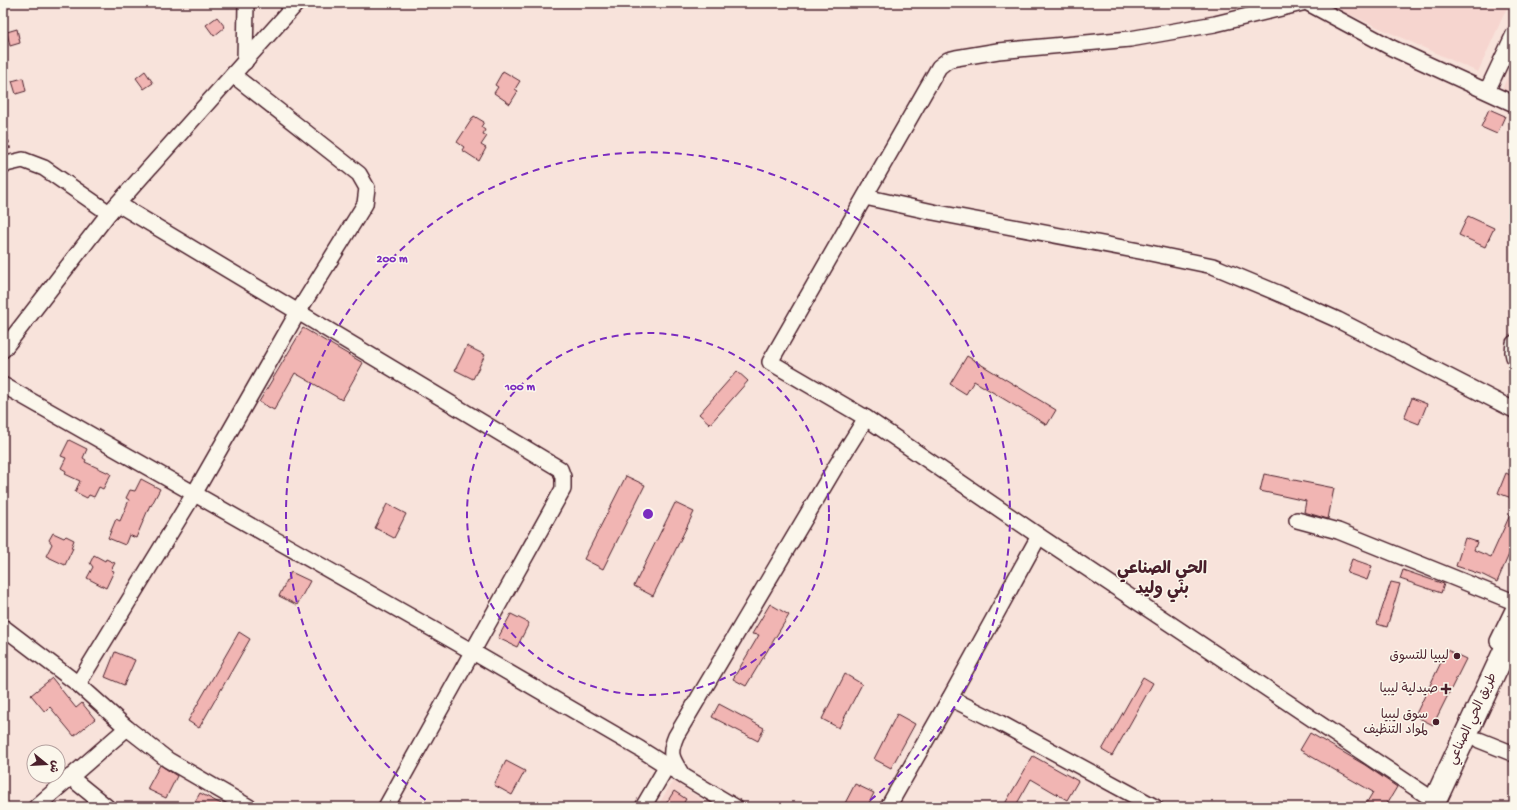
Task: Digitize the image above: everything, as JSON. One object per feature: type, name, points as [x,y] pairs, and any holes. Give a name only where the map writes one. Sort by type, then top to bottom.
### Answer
[{"type":"highway","name":"طريق الحي الصناعي","points":[[1427,803],[1514,630]]},
{"type":"highway","points":[[1448,807],[1514,666]]},
{"type":"street","points":[[245,62],[246,3]]},
{"type":"street","points":[[3,350],[114,208],[297,3]]},
{"type":"street","points":[[1302,3],[1215,24],[1145,36],[998,51],[948,60],[939,68],[770,362],[866,418],[1427,803],[1514,608]]},
{"type":"street","points":[[1308,3],[1392,48],[1514,104]]},
{"type":"street","points":[[1487,91],[1514,34]]},
{"type":"street","points":[[78,684],[194,494],[298,312],[365,204],[367,188],[359,174],[233,75]]},
{"type":"street","points":[[8,165],[23,160],[44,168],[298,312],[560,469],[563,477],[563,489],[386,807]]},
{"type":"street","points":[[865,197],[933,212],[1150,252],[1213,266],[1338,320],[1514,410]]},
{"type":"street","points":[[1514,343],[1514,357]]},
{"type":"street","points":[[3,385],[473,652],[640,749],[735,807]]},
{"type":"street","points":[[683,776],[672,759],[671,748],[676,736],[866,418]]},
{"type":"street","points":[[1297,520],[1338,531],[1514,602]]},
{"type":"street","points":[[888,807],[1039,536]]},
{"type":"street","points":[[3,627],[78,684],[127,728],[168,760],[249,807]]},
{"type":"street","points":[[950,698],[1000,723],[1155,807]]},
{"type":"street","points":[[36,807],[127,728]]},
{"type":"street","points":[[640,749],[665,745],[676,736]]},
{"type":"street","points":[[1479,740],[1514,754]]},
{"type":"street","points":[[643,807],[667,766]]},
{"type":"street","points":[[70,777],[107,807]]},
{"type":"path","points":[[3,118],[8,165]]},
{"type":"shaded area","points":[[1337,3],[1509,3],[1478,72],[1335,8]]},
{"type":"shaded area","points":[[1514,63],[1514,94],[1502,89]]},
{"type":"shaded area","points":[[673,781],[713,807],[657,807]]},
{"type":"building","points":[[217,17],[225,27],[214,36],[206,25]]},
{"type":"building","points":[[17,29],[20,43],[10,46],[7,32]]},
{"type":"building","points":[[145,71],[153,83],[144,89],[136,78]]},
{"type":"building","points":[[503,71],[520,81],[515,89],[518,91],[510,104],[494,93],[498,87],[495,85]]},
{"type":"building","points":[[23,78],[26,91],[16,94],[12,81]]},
{"type":"building","points":[[1489,109],[1505,116],[1497,134],[1481,127]]},
{"type":"building","points":[[474,116],[484,122],[481,127],[485,130],[483,134],[487,136],[481,145],[486,148],[479,161],[462,150],[464,147],[457,142]]},
{"type":"building","points":[[1468,216],[1494,228],[1485,247],[1459,235]]},
{"type":"building","points":[[303,328],[363,363],[342,400],[295,373],[274,410],[259,402]]},
{"type":"building","points":[[467,346],[485,355],[473,379],[455,370]]},
{"type":"building","points":[[967,356],[1056,410],[1047,425],[974,381],[966,394],[950,384]]},
{"type":"building","points":[[737,371],[748,381],[710,424],[699,414]]},
{"type":"building","points":[[1412,398],[1427,404],[1419,424],[1404,418]]},
{"type":"building","points":[[69,440],[87,449],[83,458],[86,460],[85,462],[111,474],[103,489],[99,487],[94,497],[89,495],[87,498],[75,492],[80,481],[65,474],[66,471],[61,468],[66,458],[61,456]]},
{"type":"building","points":[[1506,473],[1514,477],[1514,499],[1498,493]]},
{"type":"building","points":[[1264,474],[1334,488],[1328,519],[1304,512],[1306,501],[1260,491]]},
{"type":"building","points":[[626,476],[645,485],[603,569],[584,559]]},
{"type":"building","points":[[141,479],[160,489],[151,506],[150,505],[136,538],[129,535],[125,545],[108,538],[116,519],[120,521],[129,500],[126,498],[130,490],[135,491]]},
{"type":"building","points":[[675,503],[694,512],[653,596],[634,586]]},
{"type":"building","points":[[387,504],[406,514],[394,538],[375,528]]},
{"type":"building","points":[[1514,506],[1514,553],[1510,552],[1497,582],[1483,575],[1456,566],[1465,538],[1477,542],[1474,550],[1491,557]]},
{"type":"building","points":[[53,533],[64,538],[66,536],[74,540],[71,548],[73,548],[65,565],[46,556],[52,544],[49,540]]},
{"type":"building","points":[[94,555],[105,561],[106,559],[115,563],[111,570],[114,571],[106,588],[87,578],[93,567],[90,563]]},
{"type":"building","points":[[1352,559],[1372,566],[1367,580],[1347,573]]},
{"type":"building","points":[[1403,570],[1444,584],[1441,593],[1400,579]]},
{"type":"building","points":[[291,572],[310,581],[297,605],[279,596]]},
{"type":"building","points":[[1391,582],[1400,584],[1387,627],[1377,624]]},
{"type":"building","points":[[770,604],[789,615],[746,686],[733,679],[759,635],[752,634]]},
{"type":"building","points":[[511,614],[529,623],[517,647],[498,638]]},
{"type":"building","points":[[239,632],[250,639],[199,728],[188,721]]},
{"type":"building","points":[[1447,650],[1466,659],[1433,725],[1415,716]]},
{"type":"building","points":[[115,652],[135,660],[124,685],[105,677]]},
{"type":"building","points":[[845,674],[862,684],[839,728],[822,719]]},
{"type":"building","points":[[1143,677],[1153,683],[1112,756],[1102,750]]},
{"type":"building","points":[[52,678],[76,708],[82,703],[95,719],[74,736],[50,707],[45,712],[31,695]]},
{"type":"building","points":[[719,704],[764,728],[758,741],[712,717]]},
{"type":"building","points":[[897,714],[915,724],[891,768],[874,759]]},
{"type":"building","points":[[1310,733],[1365,765],[1397,787],[1385,807],[1364,807],[1373,792],[1300,750]]},
{"type":"building","points":[[1033,756],[1078,781],[1067,800],[1031,779],[1015,807],[1003,807]]},
{"type":"building","points":[[506,761],[525,771],[512,795],[494,785]]},
{"type":"building","points":[[160,765],[177,776],[166,798],[147,789]]},
{"type":"building","points":[[855,784],[874,793],[867,807],[843,807]]},
{"type":"building","points":[[674,791],[686,799],[681,807],[664,807]]},
{"type":"building","points":[[200,793],[227,807],[192,807]]},
{"type":"place","name":"ليبيا للتسوق","points":[[1457,656]]},
{"type":"place","name":"صيدلية ليبيا","points":[[1446,689]]},
{"type":"place","name":"سوق ليبيا لمواد التنظيف","points":[[1436,722]]},
{"type":"district","name":"الحي الصناعي بني وليد","points":[[1162,580]]}]
